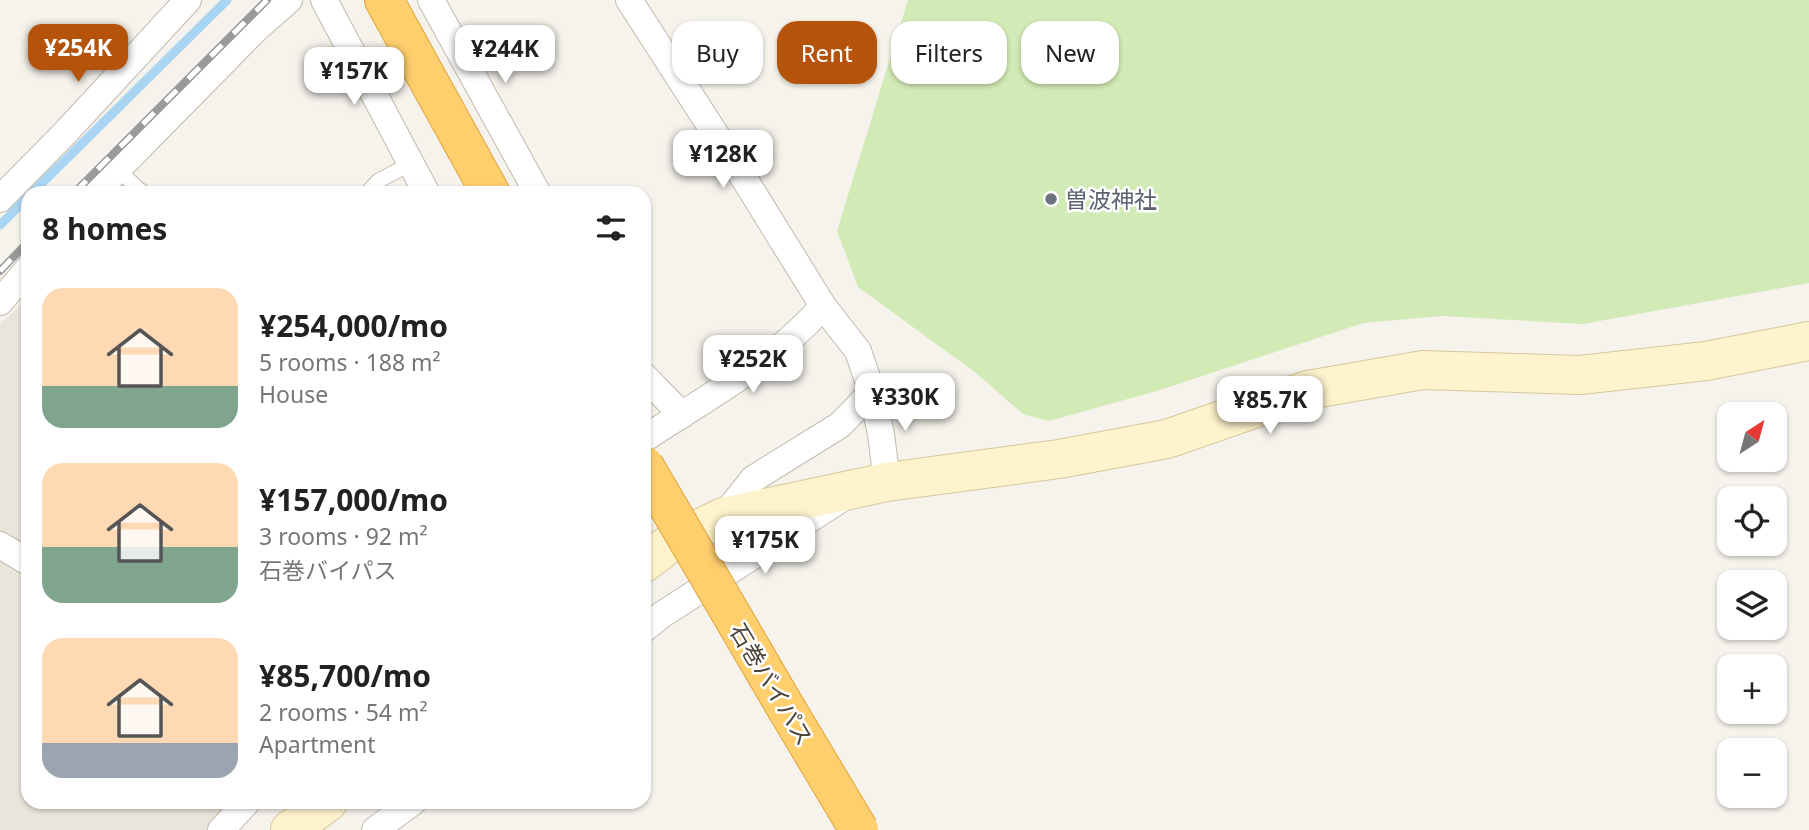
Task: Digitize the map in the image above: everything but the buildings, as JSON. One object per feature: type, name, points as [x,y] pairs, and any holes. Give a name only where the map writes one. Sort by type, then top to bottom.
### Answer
[{"type":"highway","points":[[384,0],[487,186]]},
{"type":"highway","name":"石巻バイパス","points":[[651,477],[859,830]]},
{"type":"street","points":[[0,199],[188,0]]},
{"type":"street","points":[[102,186],[289,0]]},
{"type":"street","points":[[324,0],[423,186]]},
{"type":"street","points":[[431,0],[534,186]]},
{"type":"street","points":[[629,0],[823,306],[858,351],[872,392],[881,434],[874,485]]},
{"type":"street","points":[[0,302],[21,277]]},
{"type":"street","points":[[651,435],[761,362],[806,326],[823,306]]},
{"type":"street","points":[[651,558],[671,542],[723,517],[874,485],[1059,459],[1167,439],[1308,390],[1423,370],[1580,375],[1706,361],[1809,341]]},
{"type":"street","points":[[651,383],[682,415]]},
{"type":"street","points":[[723,517],[753,479],[840,425],[872,392]]},
{"type":"street","points":[[651,623],[874,485]]},
{"type":"street","points":[[0,545],[21,558]]},
{"type":"street","points":[[221,830],[240,809]]},
{"type":"street","points":[[290,830],[318,809]]},
{"type":"street","points":[[375,830],[404,809]]},
{"type":"lane","points":[[374,186],[411,164]]},
{"type":"lane","points":[[118,169],[134,186]]},
{"type":"shaded area","points":[[21,304],[21,809],[252,809],[223,830],[0,830],[0,324]]},
{"type":"green space","points":[[908,0],[1809,0],[1809,283],[1583,324],[1442,316],[1363,323],[1160,390],[1049,421],[1023,414],[976,373],[858,287],[837,231],[891,55],[891,84],[1007,84],[1007,21],[902,21]]},
{"type":"waterway","points":[[39,186],[227,0]]},
{"type":"waterway","points":[[0,225],[21,204]]},
{"type":"railway","points":[[81,186],[267,0]]},
{"type":"railway","points":[[0,271],[21,249]]},
{"type":"place","name":"曽波神社","points":[[1051,199]]}]
